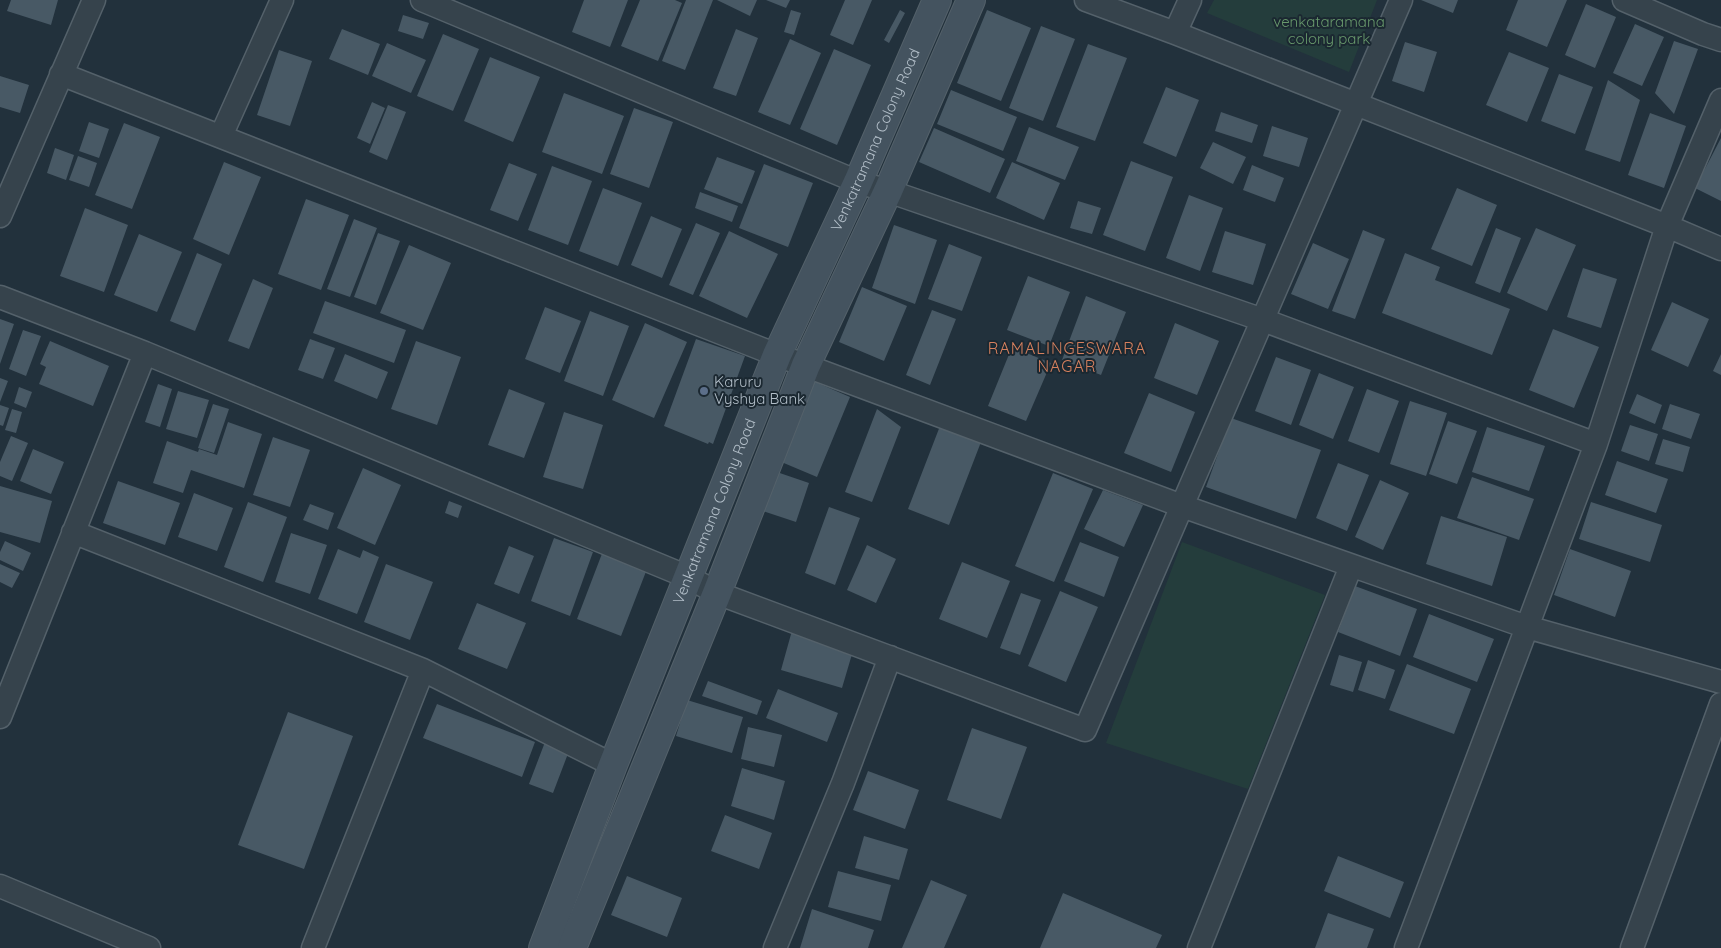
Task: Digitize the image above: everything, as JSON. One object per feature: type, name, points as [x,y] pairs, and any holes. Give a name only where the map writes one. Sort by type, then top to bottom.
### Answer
[{"type":"main road","name":"Venkatramana Colony Road","points":[[544,948],[613,765],[777,355],[858,182],[938,0]]},
{"type":"main road","points":[[572,948],[717,593],[806,365],[888,191],[971,0]]},
{"type":"street","points":[[0,216],[94,0]]},
{"type":"street","points":[[221,136],[282,0]]},
{"type":"street","points":[[422,0],[858,182],[1263,320],[1596,444]]},
{"type":"street","points":[[1086,0],[1175,33],[1721,248]]},
{"type":"street","points":[[1175,33],[1190,0]]},
{"type":"street","points":[[0,296],[145,353],[688,577],[717,593],[1084,730],[1402,0]]},
{"type":"street","points":[[1624,0],[1721,40]]},
{"type":"street","points":[[61,74],[777,355],[1182,506],[1526,626],[1721,682]]},
{"type":"street","points":[[1406,948],[1596,444],[1667,226],[1721,100]]},
{"type":"street","points":[[0,717],[145,353]]},
{"type":"street","points":[[73,532],[423,670],[613,765]]},
{"type":"street","points":[[1199,948],[1351,566]]},
{"type":"street","points":[[775,948],[843,783],[890,657]]},
{"type":"street","points":[[312,948],[423,670]]},
{"type":"street","points":[[1632,948],[1721,704]]},
{"type":"street","points":[[0,886],[111,941],[149,948]]},
{"type":"green space","name":"venkataramana colony park","points":[[1214,0],[1377,0],[1349,72],[1207,13]]},
{"type":"green space","points":[[1182,542],[1325,595],[1248,789],[1106,743]]},
{"type":"building","points":[[11,0],[58,0],[51,25],[7,11]]},
{"type":"building","points":[[584,0],[628,0],[610,47],[572,32]]},
{"type":"building","points":[[640,0],[675,0],[682,3],[658,61],[621,46]]},
{"type":"building","points":[[686,0],[713,0],[685,70],[662,61]]},
{"type":"building","points":[[717,0],[757,0],[750,16]]},
{"type":"building","points":[[766,0],[790,0],[786,8]]},
{"type":"building","points":[[845,0],[872,0],[853,45],[830,35]]},
{"type":"building","points":[[1421,0],[1458,0],[1453,13]]},
{"type":"building","points":[[1518,0],[1567,0],[1547,47],[1506,30]]},
{"type":"building","points":[[1586,4],[1616,17],[1595,68],[1565,55]]},
{"type":"building","points":[[791,10],[801,13],[794,35],[784,32]]},
{"type":"building","points":[[900,10],[905,13],[889,43],[884,40]]},
{"type":"building","points":[[987,10],[1031,28],[1001,101],[957,83]]},
{"type":"building","points":[[403,15],[429,23],[423,39],[398,31]]},
{"type":"building","points":[[1635,24],[1664,37],[1642,86],[1613,73]]},
{"type":"building","points":[[1041,26],[1075,39],[1043,121],[1009,108]]},
{"type":"building","points":[[342,29],[380,44],[368,75],[329,59]]},
{"type":"building","points":[[736,29],[758,38],[736,96],[713,88]]},
{"type":"building","points":[[443,34],[479,49],[453,111],[417,96]]},
{"type":"building","points":[[790,39],[821,53],[790,125],[758,112]]},
{"type":"building","points":[[1674,41],[1698,49],[1674,114],[1655,93]]},
{"type":"building","points":[[1405,42],[1437,52],[1424,92],[1392,81]]},
{"type":"building","points":[[387,43],[426,60],[411,93],[372,76]]},
{"type":"building","points":[[1088,44],[1127,58],[1095,141],[1056,127]]},
{"type":"building","points":[[834,49],[871,65],[837,145],[800,129]]},
{"type":"building","points":[[279,50],[312,61],[290,126],[257,115]]},
{"type":"building","points":[[1509,52],[1549,68],[1527,122],[1486,105]]},
{"type":"building","points":[[490,57],[540,77],[513,142],[464,121]]},
{"type":"building","points":[[1559,74],[1593,87],[1575,134],[1541,121]]},
{"type":"building","points":[[0,76],[29,85],[20,113],[0,107]]},
{"type":"building","points":[[1608,80],[1640,100],[1620,162],[1585,150]]},
{"type":"building","points":[[1166,87],[1199,100],[1176,157],[1143,143]]},
{"type":"building","points":[[951,90],[1017,117],[1003,151],[937,124]]},
{"type":"building","points":[[564,93],[624,116],[602,174],[542,152]]},
{"type":"building","points":[[372,102],[385,108],[370,144],[357,138]]},
{"type":"building","points":[[388,105],[406,112],[387,160],[369,152]]},
{"type":"building","points":[[634,108],[673,122],[649,188],[610,174]]},
{"type":"building","points":[[1221,112],[1258,125],[1252,143],[1215,131]]},
{"type":"building","points":[[1650,113],[1686,126],[1664,188],[1628,175]]},
{"type":"building","points":[[89,122],[109,129],[99,158],[79,151]]},
{"type":"building","points":[[124,123],[160,137],[132,209],[95,195]]},
{"type":"building","points":[[1272,126],[1308,138],[1299,167],[1263,156]]},
{"type":"building","points":[[1029,127],[1079,147],[1065,180],[1016,161]]},
{"type":"building","points":[[934,128],[1005,159],[990,193],[919,162]]},
{"type":"building","points":[[1721,138],[1721,201],[1695,188]]},
{"type":"building","points":[[1213,142],[1246,157],[1233,184],[1200,168]]},
{"type":"building","points":[[55,148],[74,155],[66,180],[47,173]]},
{"type":"building","points":[[78,156],[97,163],[89,187],[69,180]]},
{"type":"building","points":[[717,157],[755,171],[742,204],[704,189]]},
{"type":"building","points":[[1131,161],[1173,177],[1145,251],[1103,235]]},
{"type":"building","points":[[224,162],[261,177],[229,255],[193,239]]},
{"type":"building","points":[[1012,162],[1060,183],[1044,220],[996,198]]},
{"type":"building","points":[[509,163],[537,174],[518,221],[490,210]]},
{"type":"building","points":[[764,164],[813,183],[788,247],[739,228]]},
{"type":"building","points":[[1252,165],[1284,178],[1275,202],[1243,190]]},
{"type":"building","points":[[552,166],[592,181],[568,245],[528,230]]},
{"type":"building","points":[[603,188],[642,203],[618,266],[579,251]]},
{"type":"building","points":[[1457,188],[1497,205],[1472,266],[1431,249]]},
{"type":"building","points":[[700,192],[738,206],[732,222],[695,208]]},
{"type":"building","points":[[1189,195],[1223,208],[1200,271],[1166,258]]},
{"type":"building","points":[[306,199],[349,215],[321,290],[278,274]]},
{"type":"building","points":[[1078,201],[1101,208],[1092,234],[1070,228]]},
{"type":"building","points":[[85,208],[128,225],[104,292],[60,276]]},
{"type":"building","points":[[651,216],[682,229],[662,278],[631,265]]},
{"type":"building","points":[[354,219],[377,228],[350,297],[327,289]]},
{"type":"building","points":[[696,223],[720,233],[693,295],[669,285]]},
{"type":"building","points":[[894,225],[937,240],[915,304],[872,288]]},
{"type":"building","points":[[1496,228],[1521,238],[1500,293],[1475,283]]},
{"type":"building","points":[[1536,228],[1576,245],[1547,311],[1507,293]]},
{"type":"building","points":[[1363,230],[1385,239],[1355,319],[1332,311]]},
{"type":"building","points":[[729,231],[778,254],[747,318],[699,296]]},
{"type":"building","points":[[1225,231],[1266,244],[1253,285],[1212,272]]},
{"type":"building","points":[[378,233],[400,241],[376,305],[354,297]]},
{"type":"building","points":[[139,234],[182,252],[157,312],[114,295]]},
{"type":"building","points":[[1313,243],[1349,259],[1328,309],[1291,294]]},
{"type":"building","points":[[949,244],[982,257],[962,311],[928,299]]},
{"type":"building","points":[[409,245],[451,263],[423,330],[380,313]]},
{"type":"building","points":[[197,253],[222,264],[195,331],[170,321]]},
{"type":"building","points":[[1405,253],[1440,267],[1435,280],[1510,309],[1492,355],[1382,313]]},
{"type":"building","points":[[1583,268],[1617,279],[1601,328],[1567,317]]},
{"type":"building","points":[[1028,276],[1070,292],[1049,346],[1007,330]]},
{"type":"building","points":[[253,279],[273,288],[249,349],[228,341]]},
{"type":"building","points":[[862,287],[907,306],[884,361],[839,342]]},
{"type":"building","points":[[1086,296],[1126,312],[1101,375],[1062,360]]},
{"type":"building","points":[[325,301],[406,330],[394,363],[313,333]]},
{"type":"building","points":[[1672,302],[1709,319],[1688,367],[1651,350]]},
{"type":"building","points":[[545,307],[581,321],[560,373],[525,359]]},
{"type":"building","points":[[932,310],[956,319],[930,385],[906,375]]},
{"type":"building","points":[[590,311],[629,326],[603,396],[564,381]]},
{"type":"building","points":[[0,319],[14,324],[0,364]]},
{"type":"building","points":[[645,323],[687,342],[654,418],[612,400]]},
{"type":"building","points":[[1175,323],[1219,341],[1197,395],[1154,378]]},
{"type":"building","points":[[1553,329],[1599,347],[1574,408],[1529,390]]},
{"type":"building","points":[[23,330],[41,336],[26,376],[9,369]]},
{"type":"building","points":[[310,339],[335,348],[323,379],[298,370]]},
{"type":"building","name":"Karuru Vyshya Bank","points":[[696,339],[745,356],[713,444],[709,442],[708,444],[664,426]]},
{"type":"building","points":[[50,341],[109,366],[93,406],[39,384],[46,367],[40,364]]},
{"type":"building","points":[[416,341],[461,357],[437,425],[391,409]]},
{"type":"building","points":[[1012,347],[1051,363],[1026,421],[988,406]]},
{"type":"building","points":[[345,354],[388,372],[377,399],[334,381]]},
{"type":"building","points":[[1721,354],[1721,375],[1713,371]]},
{"type":"building","points":[[1276,357],[1311,370],[1291,425],[1255,411]]},
{"type":"building","points":[[1319,373],[1354,387],[1333,439],[1299,425]]},
{"type":"building","points":[[0,378],[8,381],[0,402]]},
{"type":"building","points":[[813,381],[850,397],[817,477],[779,461]]},
{"type":"building","points":[[158,384],[172,389],[160,427],[145,422]]},
{"type":"building","points":[[19,387],[32,392],[26,408],[14,403]]},
{"type":"building","points":[[509,389],[545,403],[524,458],[488,445]]},
{"type":"building","points":[[1367,389],[1399,401],[1379,453],[1348,441]]},
{"type":"building","points":[[178,391],[209,400],[197,438],[166,429]]},
{"type":"building","points":[[1149,393],[1195,412],[1171,472],[1124,453]]},
{"type":"building","points":[[1637,394],[1662,405],[1655,424],[1629,413]]},
{"type":"building","points":[[1410,401],[1447,413],[1426,476],[1390,464]]},
{"type":"building","points":[[213,404],[229,409],[214,453],[198,448]]},
{"type":"building","points":[[1670,404],[1700,414],[1691,439],[1662,429]]},
{"type":"building","points":[[0,405],[9,408],[3,426],[0,425]]},
{"type":"building","points":[[12,409],[22,412],[16,433],[5,430]]},
{"type":"building","points":[[877,409],[901,427],[872,502],[845,492]]},
{"type":"building","points":[[564,412],[603,425],[583,489],[543,477]]},
{"type":"building","points":[[1231,418],[1321,450],[1296,519],[1206,487]]},
{"type":"building","points":[[1448,421],[1477,431],[1457,484],[1429,474]]},
{"type":"building","points":[[228,422],[262,434],[244,488],[191,470],[183,493],[153,483],[167,441],[198,452],[199,449],[217,455]]},
{"type":"building","points":[[1630,425],[1658,434],[1649,461],[1621,451]]},
{"type":"building","points":[[940,426],[981,442],[949,525],[908,509]]},
{"type":"building","points":[[1487,427],[1545,446],[1529,491],[1472,472]]},
{"type":"building","points":[[11,436],[28,443],[12,481],[0,476],[0,462]]},
{"type":"building","points":[[273,437],[310,450],[290,507],[253,495]]},
{"type":"building","points":[[1663,439],[1690,447],[1683,472],[1655,464]]},
{"type":"building","points":[[33,449],[64,462],[51,494],[20,481]]},
{"type":"building","points":[[1617,461],[1668,479],[1656,513],[1605,495]]},
{"type":"building","points":[[1338,463],[1369,475],[1347,531],[1316,518]]},
{"type":"building","points":[[363,468],[401,485],[375,545],[337,528]]},
{"type":"building","points":[[768,469],[809,483],[796,522],[754,508]]},
{"type":"building","points":[[1053,473],[1093,489],[1054,582],[1015,566]]},
{"type":"building","points":[[1472,477],[1534,499],[1519,540],[1457,518]]},
{"type":"building","points":[[1380,480],[1409,493],[1383,550],[1355,537]]},
{"type":"building","points":[[118,481],[180,503],[165,545],[103,523]]},
{"type":"building","points":[[0,486],[52,501],[40,543],[0,532]]},
{"type":"building","points":[[1103,490],[1143,505],[1124,547],[1084,529]]},
{"type":"building","points":[[194,493],[233,508],[217,551],[178,537]]},
{"type":"building","points":[[449,501],[462,506],[458,518],[445,513]]},
{"type":"building","points":[[248,502],[287,517],[263,582],[224,567]]},
{"type":"building","points":[[1591,502],[1662,525],[1650,562],[1579,539]]},
{"type":"building","points":[[310,504],[334,513],[328,530],[303,520]]},
{"type":"building","points":[[829,507],[860,518],[835,585],[805,573]]},
{"type":"building","points":[[1441,516],[1507,537],[1492,586],[1426,564]]},
{"type":"building","points":[[291,533],[327,545],[310,594],[275,582]]},
{"type":"building","points":[[554,538],[593,552],[570,616],[531,601]]},
{"type":"building","points":[[5,541],[31,553],[23,571],[0,560],[0,552]]},
{"type":"building","points":[[1080,542],[1119,557],[1104,597],[1064,581]]},
{"type":"building","points":[[867,545],[896,559],[876,603],[847,590]]},
{"type":"building","points":[[509,546],[534,556],[519,594],[494,584]]},
{"type":"building","points":[[338,549],[360,558],[363,550],[379,557],[357,614],[318,599]]},
{"type":"building","points":[[1570,549],[1631,571],[1615,617],[1554,595]]},
{"type":"building","points":[[603,551],[647,569],[621,636],[577,619]]},
{"type":"building","points":[[962,562],[1010,581],[987,638],[939,619]]},
{"type":"building","points":[[0,564],[20,573],[12,588],[0,582]]},
{"type":"building","points":[[386,564],[433,582],[410,640],[364,622]]},
{"type":"building","points":[[1355,586],[1417,609],[1400,656],[1338,632]]},
{"type":"building","points":[[1060,591],[1098,607],[1066,682],[1028,666]]},
{"type":"building","points":[[1021,593],[1041,600],[1020,655],[1000,648]]},
{"type":"building","points":[[477,603],[526,623],[507,669],[458,649]]},
{"type":"building","points":[[1429,614],[1494,639],[1477,682],[1413,657]]},
{"type":"building","points":[[793,627],[855,644],[842,688],[781,670]]},
{"type":"building","points":[[1339,655],[1362,662],[1353,692],[1330,685]]},
{"type":"building","points":[[1368,660],[1395,670],[1385,699],[1358,690]]},
{"type":"building","points":[[1407,664],[1471,689],[1454,734],[1389,710]]},
{"type":"building","points":[[708,681],[762,701],[757,715],[702,696]]},
{"type":"building","points":[[778,689],[838,713],[827,742],[766,718]]},
{"type":"building","points":[[687,700],[743,717],[732,753],[676,736]]},
{"type":"building","points":[[437,704],[535,742],[522,777],[423,738]]},
{"type":"building","points":[[288,712],[353,736],[304,869],[238,845]]},
{"type":"building","points":[[748,727],[782,735],[774,767],[741,759]]},
{"type":"building","points":[[972,728],[1027,747],[1001,819],[947,800]]},
{"type":"building","points":[[545,742],[569,751],[553,793],[529,784]]},
{"type":"building","points":[[742,768],[785,781],[774,820],[731,806]]},
{"type":"building","points":[[868,771],[919,790],[905,829],[853,810]]},
{"type":"building","points":[[725,815],[772,833],[759,869],[711,851]]},
{"type":"building","points":[[864,836],[908,849],[899,880],[855,868]]},
{"type":"building","points":[[1338,856],[1404,882],[1390,918],[1324,891]]},
{"type":"building","points":[[838,871],[891,885],[881,921],[828,907]]},
{"type":"building","points":[[627,876],[682,898],[667,937],[611,915]]},
{"type":"building","points":[[931,880],[967,895],[944,948],[902,948]]},
{"type":"building","points":[[1063,893],[1162,935],[1156,948],[1040,948]]},
{"type":"building","points":[[812,909],[874,930],[868,948],[800,948]]},
{"type":"building","points":[[1328,913],[1374,929],[1367,948],[1315,948]]},
{"type":"place","name":"Karuru Vyshya Bank","points":[[704,391]]},
{"type":"district","name":"RAMALINGESWARA NAGAR","points":[[1067,357]]}]
